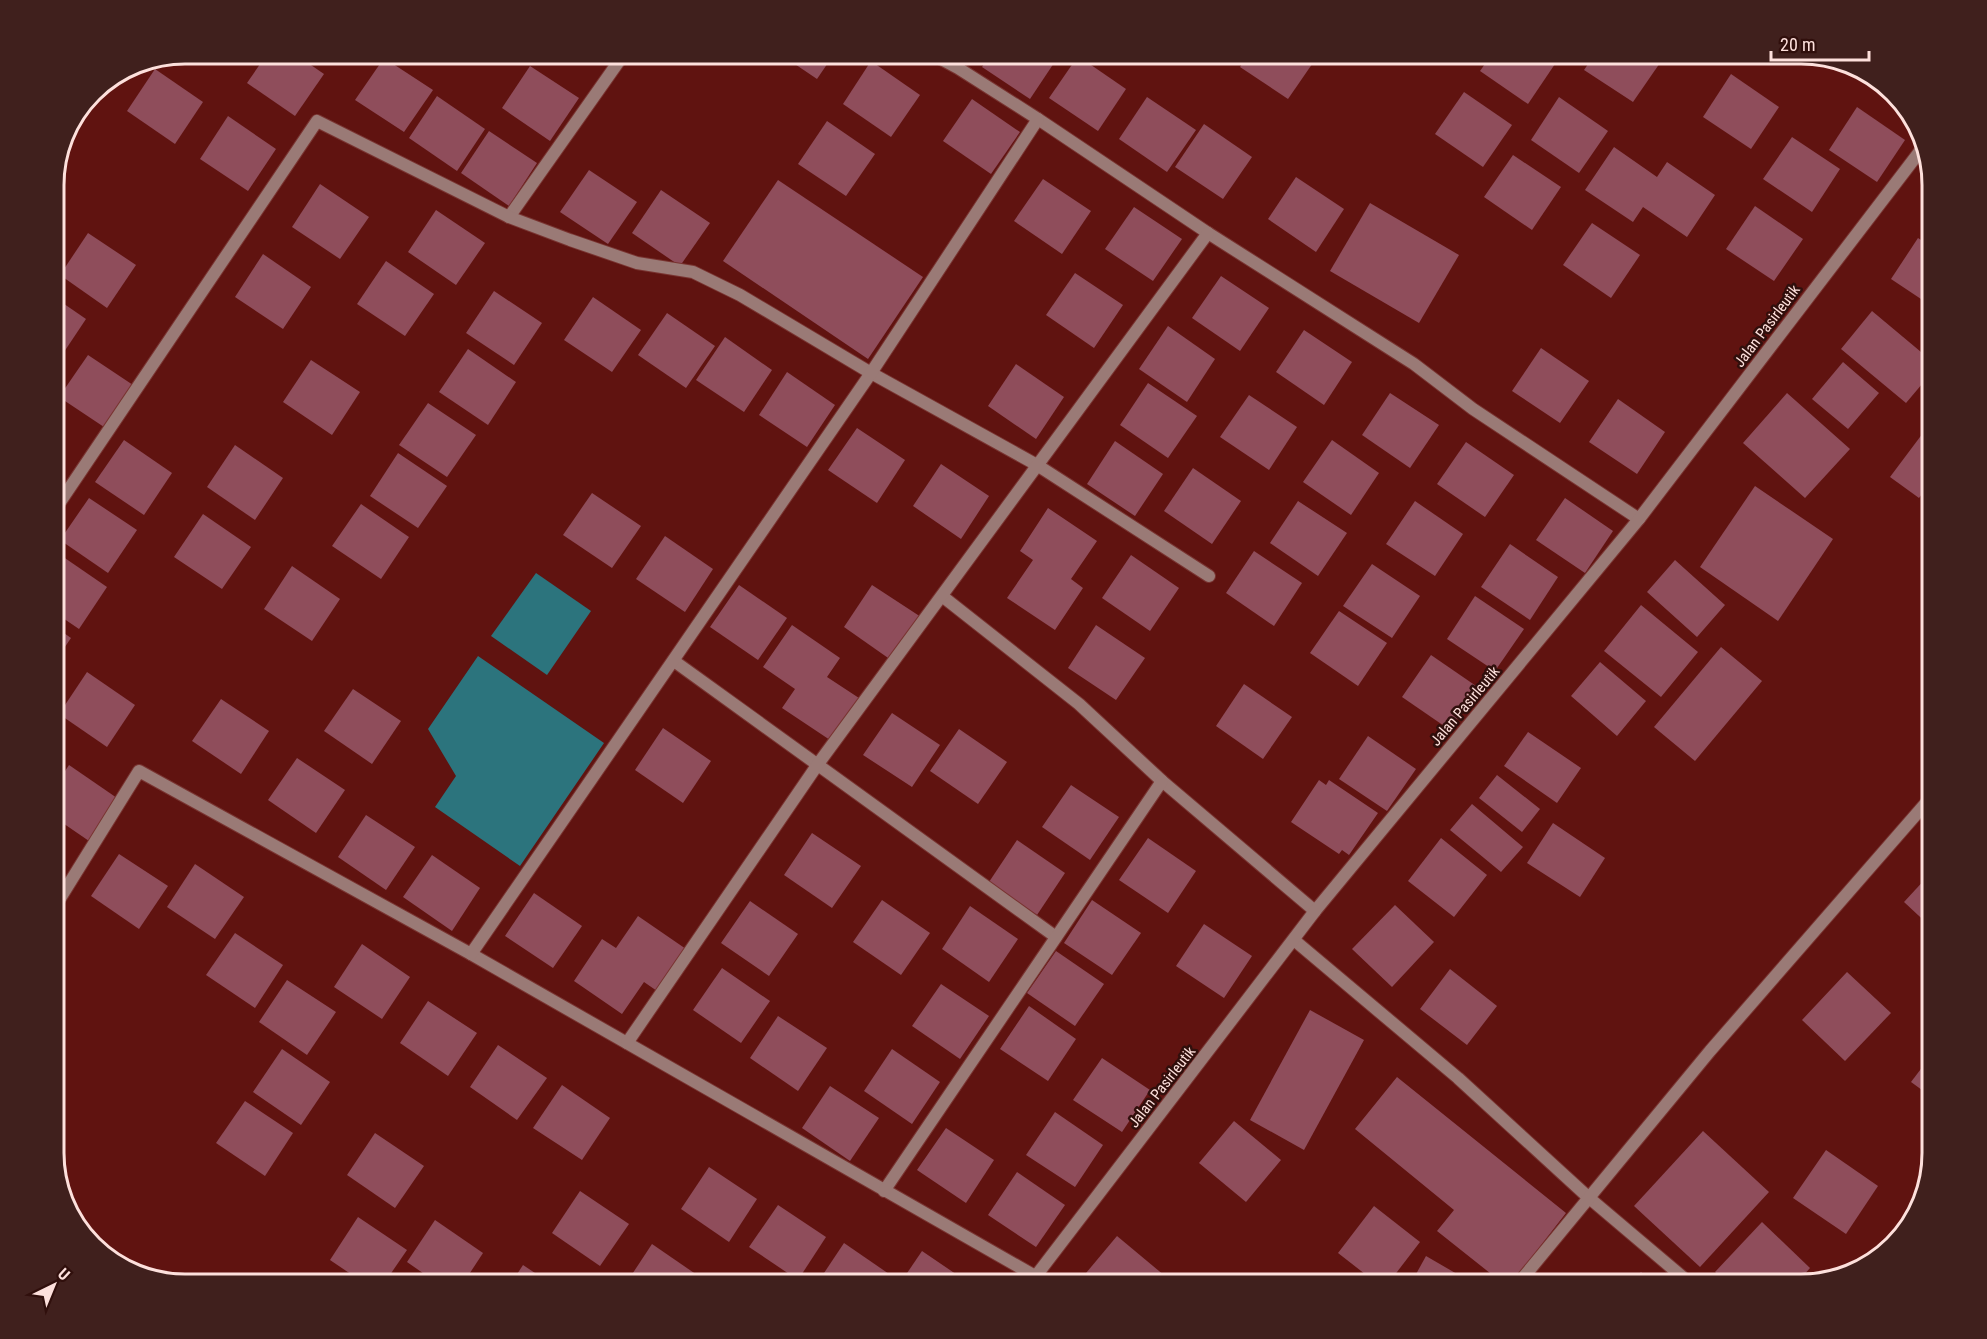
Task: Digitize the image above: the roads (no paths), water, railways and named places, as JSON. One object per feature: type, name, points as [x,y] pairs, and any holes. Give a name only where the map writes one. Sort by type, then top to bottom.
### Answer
[{"type":"street","points":[[508,217],[617,64]]},
{"type":"street","points":[[950,64],[1208,233],[1414,364],[1473,409],[1639,519]]},
{"type":"street","points":[[471,954],[871,373],[1038,120]]},
{"type":"street","points":[[65,495],[317,121],[508,217],[637,262],[693,272],[740,295],[871,373],[1037,465],[1209,576]]},
{"type":"street","name":"Jalan Pasirleutik","points":[[1037,1274],[1315,911],[1639,519],[1918,154]]},
{"type":"street","points":[[627,1043],[818,764],[1208,233]]},
{"type":"street","points":[[942,596],[1079,704],[1162,781],[1315,911]]},
{"type":"street","points":[[674,661],[1056,937]]},
{"type":"street","points":[[65,890],[139,771],[471,954],[884,1191],[1022,1274]]},
{"type":"street","points":[[884,1191],[1162,781]]},
{"type":"street","points":[[1526,1274],[1710,1051],[1922,808]]},
{"type":"street","points":[[1294,940],[1458,1078],[1588,1197],[1679,1274]]},
{"type":"water","points":[[536,573],[591,611],[547,675],[491,636]]},
{"type":"water","points":[[478,656],[604,743],[520,866],[435,807],[456,776],[428,729]]}]
